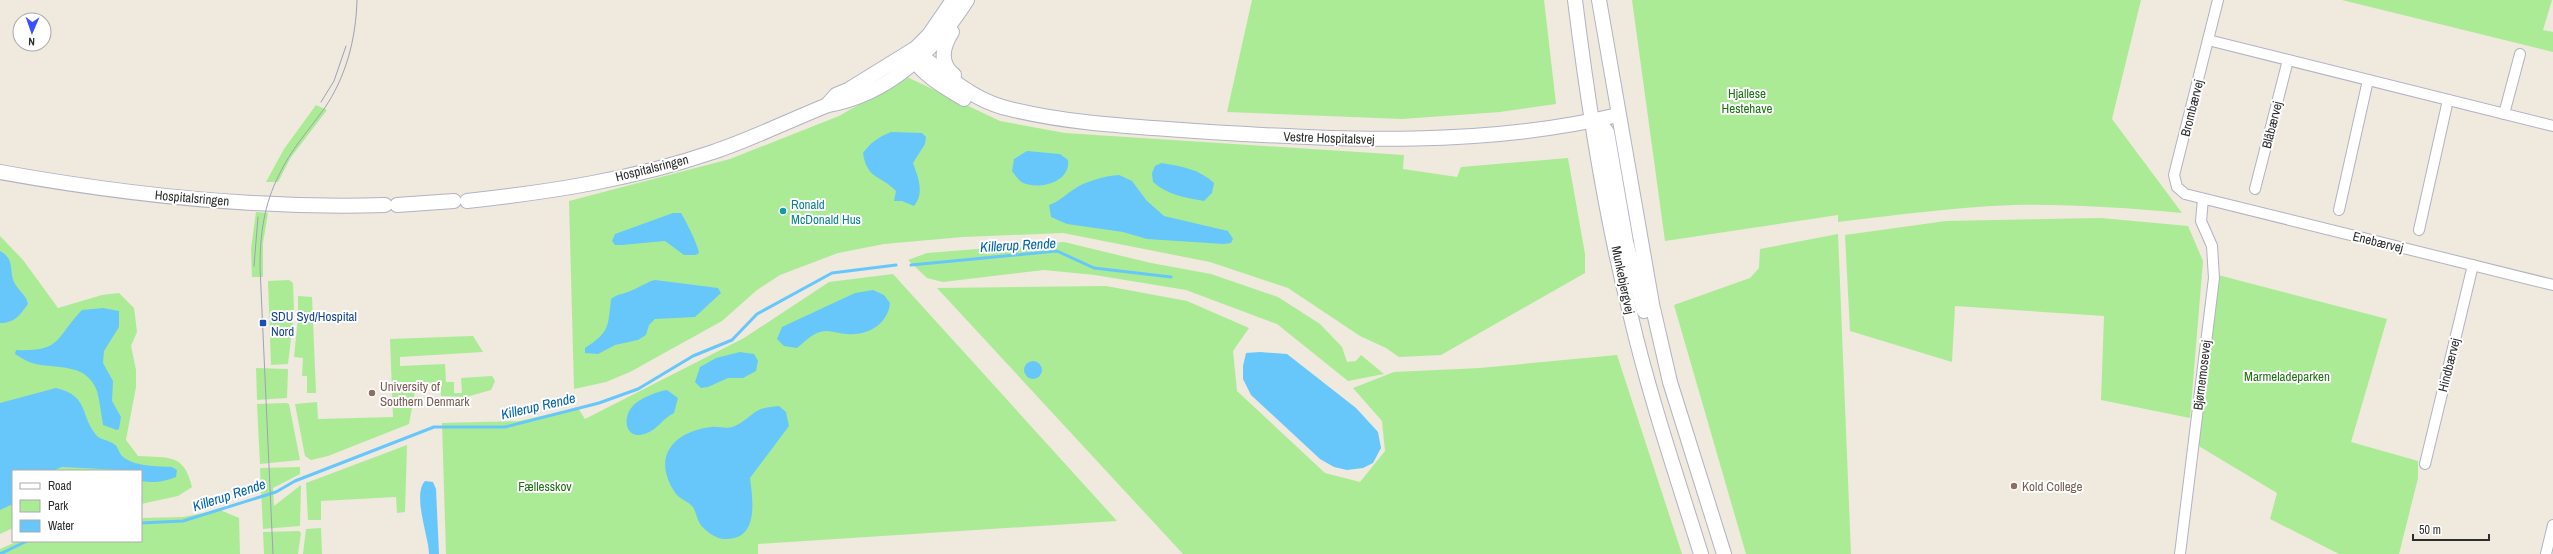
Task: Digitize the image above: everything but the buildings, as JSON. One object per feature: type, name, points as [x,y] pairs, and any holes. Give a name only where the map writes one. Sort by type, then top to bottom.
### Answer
[{"type":"street","name":"Munkebjergvej","points":[[1575,0],[1590,122],[1629,312],[1658,419],[1701,554]]},
{"type":"street","name":"Munkebjergvej","points":[[1599,0],[1644,267],[1670,382],[1724,554]]},
{"type":"street","name":"Brombærvej","points":[[2203,199],[2185,194],[2177,187],[2174,175],[2218,0]]},
{"type":"street","points":[[961,1],[961,19],[944,46],[943,56],[945,65],[951,74],[980,91],[1038,116]]},
{"type":"street","name":"Hospitalsringen","points":[[0,172],[91,189],[192,199],[267,204],[391,205],[460,201],[560,189],[664,166],[714,152],[828,104],[846,102],[872,91],[939,39],[961,1]]},
{"type":"street","points":[[2208,40],[2553,126]]},
{"type":"street","points":[[2504,114],[2520,54]]},
{"type":"street","name":"Vestre Hospitalsvej","points":[[916,57],[978,97],[1007,109],[1038,116],[1126,126],[1316,138],[1405,141],[1529,132],[1618,116]]},
{"type":"street","name":"Blåbærvej","points":[[2255,189],[2288,60]]},
{"type":"street","points":[[2339,210],[2368,80]]},
{"type":"street","points":[[2419,230],[2448,100]]},
{"type":"street","points":[[1590,122],[1603,126],[1606,132],[1626,242],[1668,402],[1682,423]]},
{"type":"street","name":"Enebærvej","points":[[2203,199],[2553,285]]},
{"type":"street","name":"Bjørnemosevej","points":[[2180,554],[2214,278],[2212,246],[2201,221],[2203,199]]},
{"type":"street","name":"Hindbærvej","points":[[2425,464],[2473,265]]},
{"type":"street","points":[[2549,549],[2553,525]]},
{"type":"green space","points":[[1252,0],[1544,0],[1556,104],[1500,112],[1402,119],[1227,112]]},
{"type":"green space","name":"Hjallese Hestehave","points":[[1632,0],[2141,0],[2112,119],[2182,213],[2077,206],[1992,206],[1838,222],[1838,215],[1665,241]]},
{"type":"green space","points":[[2342,0],[2552,0],[2543,30],[2553,32],[2553,52]]},
{"type":"green space","points":[[907,77],[1000,121],[1065,133],[1404,155],[1403,169],[1457,177],[1461,167],[1568,158],[1585,254],[1585,273],[1441,355],[1399,357],[1386,348],[1360,336],[1288,288],[1210,262],[1063,233],[963,237],[884,244],[838,253],[780,275],[757,290],[722,321],[630,372],[606,382],[574,389],[569,201],[730,159],[839,116]]},
{"type":"green space","points":[[316,105],[327,110],[291,157],[278,182],[266,182],[284,149]]},
{"type":"green space","points":[[256,212],[268,213],[263,243],[263,277],[252,277],[251,249]]},
{"type":"green space","points":[[2101,218],[2188,226],[2203,261],[2190,418],[2101,400],[2104,316],[1955,306],[1952,362],[1850,331],[1845,235],[1946,221]]},
{"type":"green space","points":[[1838,234],[1851,554],[1746,554],[1674,305],[1750,278],[1759,268],[1760,249]]},
{"type":"green space","points":[[0,236],[23,260],[58,308],[102,295],[119,293],[134,308],[137,332],[131,346],[136,370],[136,387],[126,440],[138,456],[167,458],[180,463],[185,468],[189,476],[192,487],[178,496],[142,504],[142,470],[12,470],[12,528],[0,534]]},
{"type":"green space","points":[[1064,242],[1151,263],[1211,274],[1278,297],[1320,324],[1342,347],[1347,362],[1356,361],[1361,355],[1384,374],[1348,381],[1277,324],[1186,290],[1095,275],[1044,270],[943,282],[927,278],[908,260],[927,253]]},
{"type":"green space","name":"Fællesskov","points":[[893,274],[1117,521],[758,544],[758,554],[446,554],[442,423],[519,421],[578,408],[585,419],[744,338],[829,282]]},
{"type":"green space","name":"Marmeladeparken","points":[[2218,275],[2387,319],[2351,442],[2418,461],[2418,478],[2399,554],[2339,554],[2270,519],[2277,493],[2197,445]]},
{"type":"green space","points":[[289,280],[293,283],[294,312],[288,364],[271,365],[268,281]]},
{"type":"green space","points":[[1106,286],[1187,301],[1249,328],[1233,351],[1237,391],[1325,473],[1360,482],[1385,451],[1382,421],[1353,388],[1394,372],[1480,368],[1617,355],[1682,554],[1183,554],[937,288]]},
{"type":"green space","points":[[298,296],[312,297],[316,393],[307,393],[307,376],[302,376],[303,358],[294,357],[298,319]]},
{"type":"green space","points":[[473,336],[483,352],[400,357],[400,366],[445,364],[446,382],[454,382],[454,393],[462,393],[461,378],[492,376],[495,381],[491,390],[466,397],[441,396],[440,384],[416,386],[409,424],[328,456],[311,460],[305,456],[295,404],[317,402],[318,419],[393,417],[390,339]]},
{"type":"green space","points":[[256,368],[288,369],[287,398],[257,400]]},
{"type":"green space","points":[[257,404],[289,404],[300,460],[260,464]]},
{"type":"green space","points":[[407,445],[405,512],[397,513],[396,497],[321,501],[321,520],[308,520],[306,483]]},
{"type":"green space","points":[[300,467],[300,474],[273,488],[274,506],[301,485],[300,526],[263,529],[260,468]]},
{"type":"green space","points":[[220,510],[239,518],[240,554],[0,554],[0,549],[16,542],[142,542],[142,518],[183,517]]},
{"type":"green space","points":[[321,528],[322,554],[303,554],[306,529]]},
{"type":"green space","points":[[299,531],[301,533],[298,554],[264,554],[263,532]]},
{"type":"water","points":[[891,132],[922,133],[926,137],[925,144],[913,163],[920,185],[919,196],[914,206],[902,201],[894,201],[896,191],[871,173],[865,162],[863,153],[866,149],[876,140]]},
{"type":"water","points":[[1027,151],[1060,154],[1068,160],[1068,168],[1065,174],[1060,179],[1046,185],[1030,185],[1023,183],[1012,171],[1014,159]]},
{"type":"water","points":[[1161,163],[1183,167],[1202,174],[1214,183],[1212,193],[1204,201],[1183,197],[1165,190],[1153,182],[1152,173],[1155,166]]},
{"type":"water","points":[[1119,175],[1132,181],[1147,201],[1164,216],[1228,231],[1233,239],[1231,243],[1224,244],[1147,239],[1123,232],[1067,224],[1051,217],[1049,205],[1075,188],[1093,180]]},
{"type":"water","points":[[673,213],[681,213],[692,233],[699,253],[696,255],[684,255],[665,241],[615,245],[612,241],[615,234]]},
{"type":"water","points":[[0,251],[5,254],[10,261],[14,282],[26,298],[28,304],[17,318],[5,323],[0,323]]},
{"type":"water","points":[[655,280],[718,288],[721,293],[695,317],[655,319],[649,325],[646,335],[638,340],[615,345],[598,354],[585,353],[585,348],[599,337],[606,328],[611,299]]},
{"type":"water","points":[[873,290],[884,295],[890,303],[881,323],[869,331],[855,334],[827,331],[820,332],[797,348],[784,346],[777,339],[782,327],[855,293]]},
{"type":"water","points":[[103,308],[119,311],[119,327],[104,351],[103,363],[113,381],[112,401],[121,417],[119,429],[117,430],[103,425],[97,391],[92,381],[85,375],[69,368],[32,363],[15,354],[16,350],[42,349],[50,346],[82,310]]},
{"type":"water","points":[[740,352],[754,354],[758,361],[756,371],[743,378],[728,378],[708,387],[701,388],[695,382],[700,367],[716,358]]},
{"type":"water","points":[[1260,352],[1287,354],[1356,408],[1378,432],[1381,448],[1373,463],[1363,468],[1347,470],[1334,467],[1320,459],[1251,395],[1243,379],[1243,366],[1246,353]]},
{"type":"water","points":[[1033,361],[1039,364],[1042,370],[1039,376],[1033,379],[1027,376],[1024,370],[1027,364]]},
{"type":"water","points":[[56,388],[67,391],[79,401],[91,428],[97,436],[115,445],[122,456],[127,460],[139,464],[172,467],[177,470],[176,477],[159,482],[151,482],[142,481],[142,470],[62,467],[54,470],[12,470],[12,504],[0,510],[0,403]]},
{"type":"water","points":[[667,390],[678,398],[674,413],[647,433],[635,435],[631,432],[628,428],[627,418],[632,407],[648,396]]},
{"type":"water","points":[[779,406],[786,412],[789,426],[750,478],[752,508],[749,526],[744,533],[736,538],[722,539],[714,536],[702,527],[693,507],[676,494],[669,481],[665,469],[666,458],[670,449],[676,441],[697,430],[711,427],[727,428],[736,426],[761,409]]},
{"type":"water","points":[[425,481],[433,482],[436,489],[439,554],[429,554],[420,496],[421,487]]},
{"type":"waterway","name":"Killerup Rende","points":[[911,265],[1057,251],[1094,268],[1171,277]]},
{"type":"waterway","name":"Killerup Rende","points":[[142,523],[183,521],[276,492],[295,481],[434,427],[505,427],[599,403],[638,389],[693,356],[732,340],[757,314],[832,273],[896,265]]},
{"type":"waterway","name":"Killerup Rende","points":[[0,554],[25,542]]},
{"type":"tram line","points":[[273,554],[260,267],[262,231],[266,208],[283,166],[332,97],[344,71],[355,29],[357,0]]},
{"type":"tram line","points":[[321,102],[334,81],[346,46]]},
{"type":"tram line","points":[[254,266],[258,217]]},
{"type":"place","name":"Ronald McDonald Hus","points":[[783,211]]},
{"type":"place","name":"SDU Syd/Hospital Nord","points":[[263,323]]},
{"type":"place","name":"University of Southern Denmark","points":[[372,393]]},
{"type":"place","name":"Kold College","points":[[2014,486]]}]
